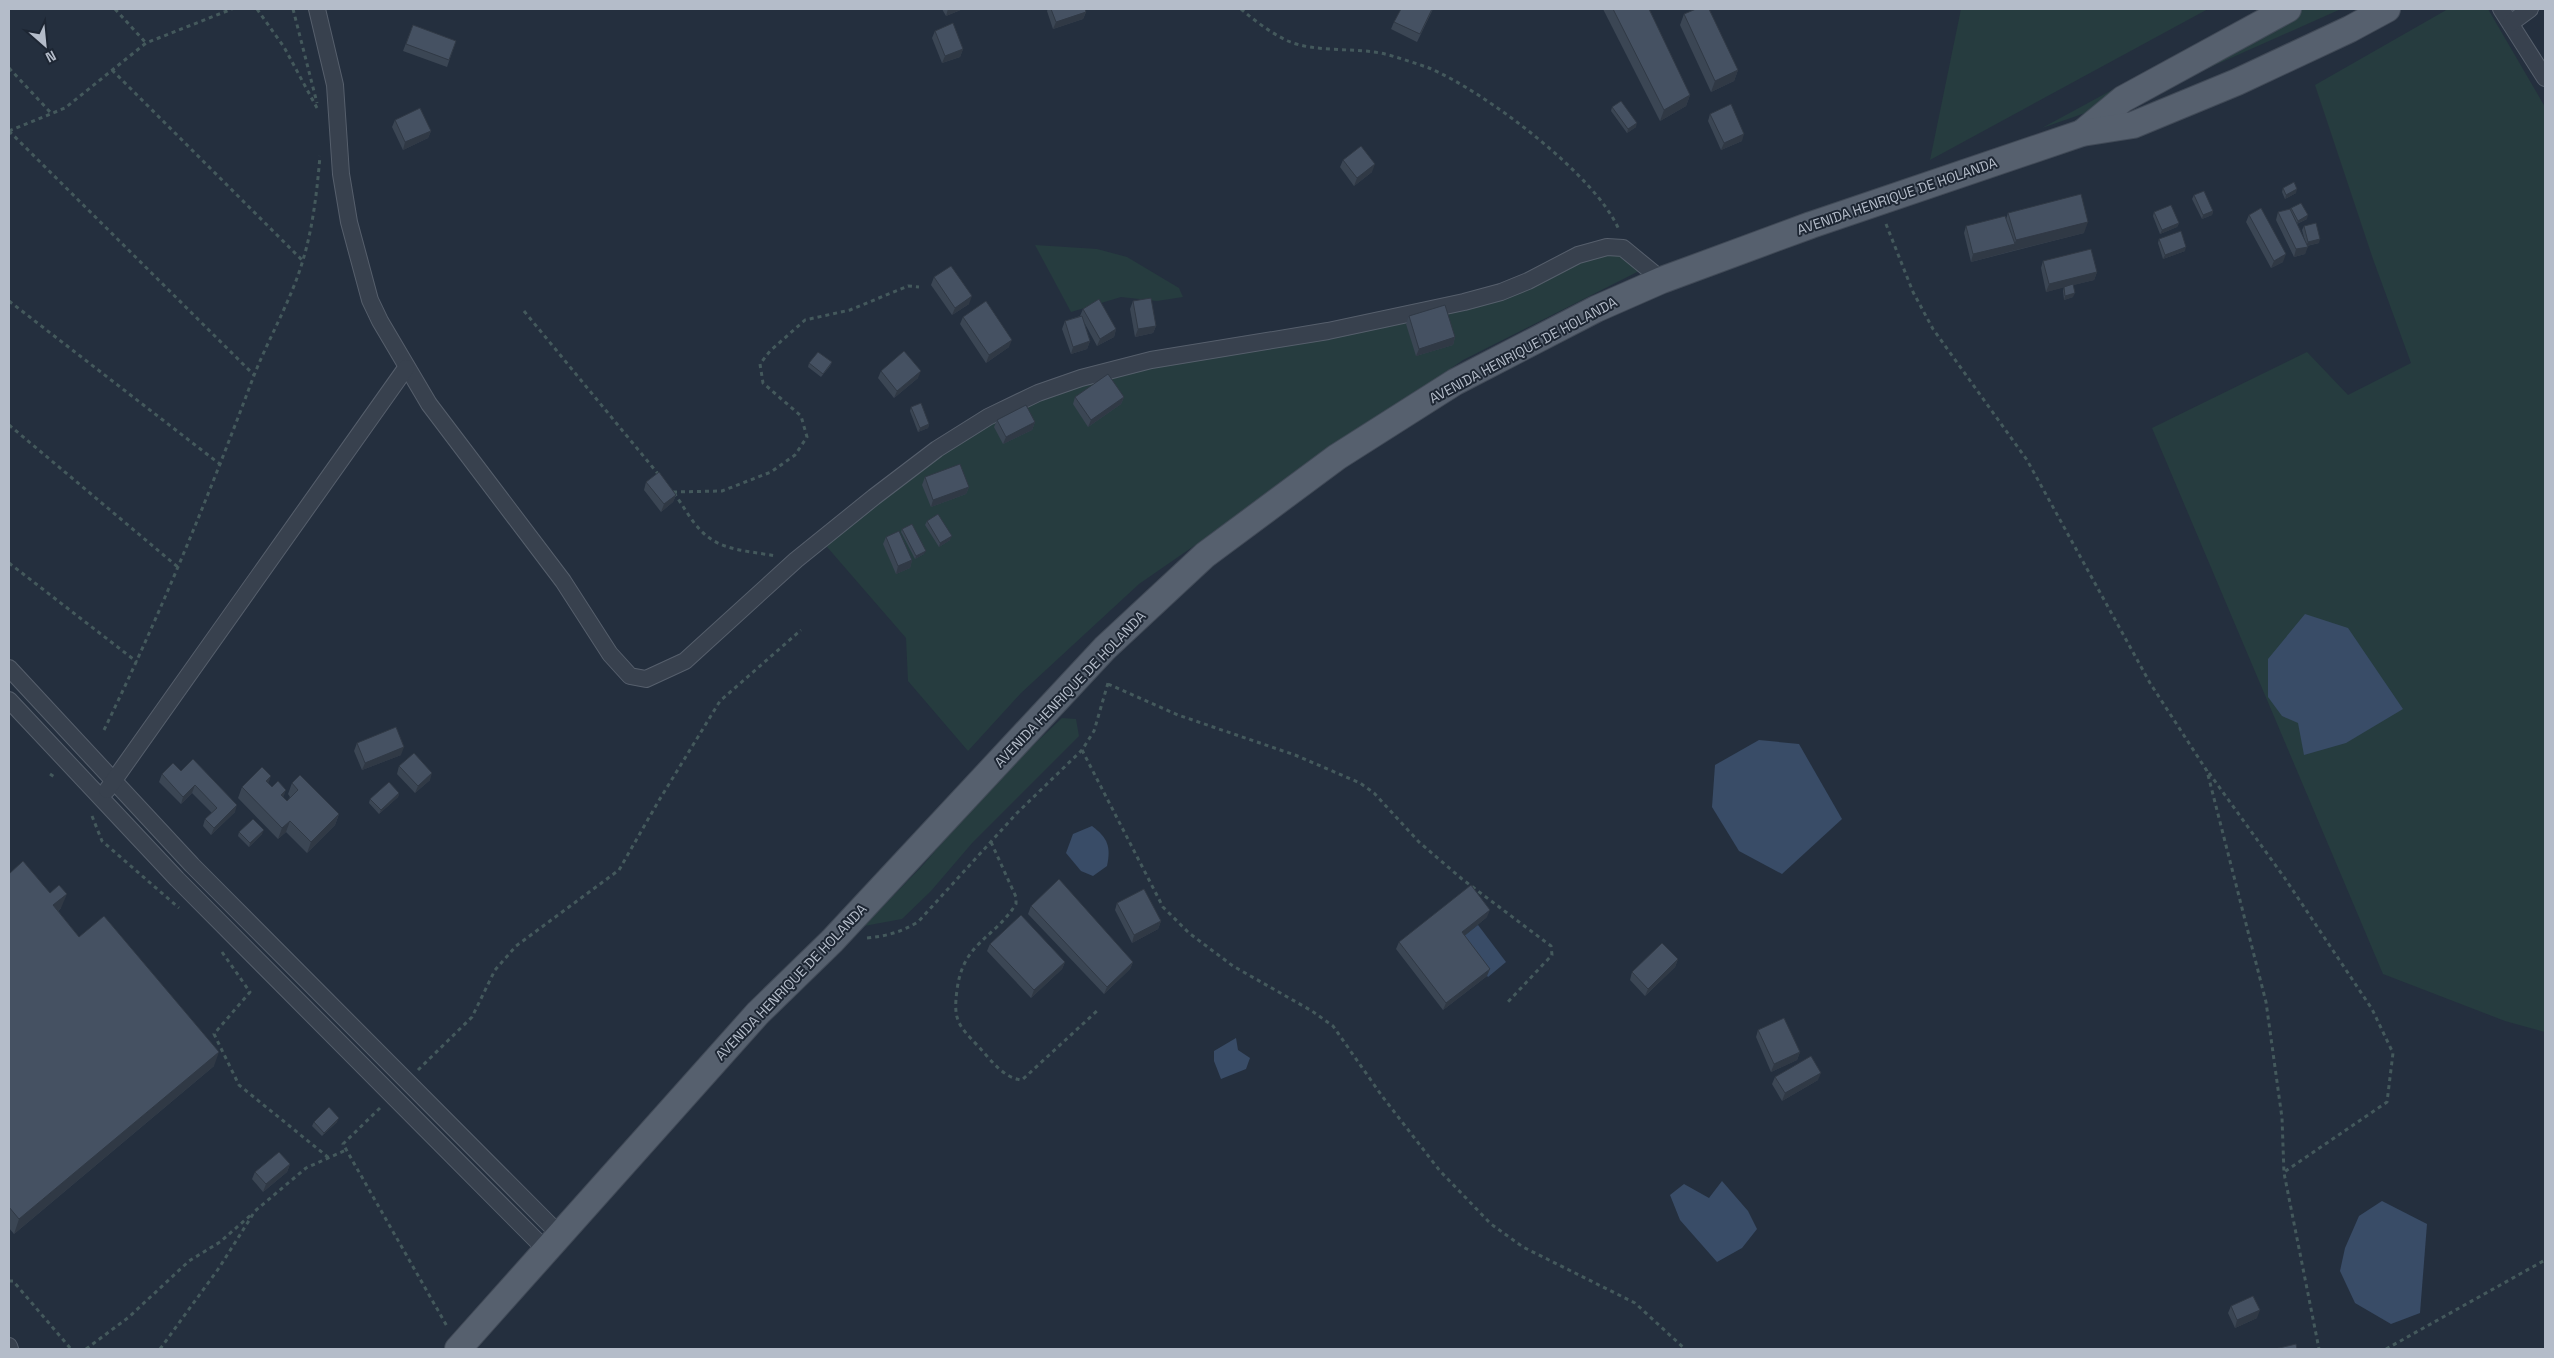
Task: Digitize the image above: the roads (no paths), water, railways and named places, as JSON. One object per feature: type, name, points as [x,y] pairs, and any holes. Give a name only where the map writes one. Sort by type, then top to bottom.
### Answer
[{"type":"main road","points":[[2082,133],[2123,99],[2288,9]]},
{"type":"main road","points":[[2082,133],[2133,125],[2238,82],[2350,29],[2387,9]]},
{"type":"main road","name":"AVENIDA HENRIQUE DE HOLANDA","points":[[458,1349],[758,1013],[832,941],[1105,648],[1205,555],[1337,456],[1455,382],[1596,309],[1662,280],[1877,202],[2082,133]]},
{"type":"street","points":[[317,9],[334,85],[341,174],[349,222],[370,300],[406,368],[429,404],[564,582],[610,654],[630,676],[646,679],[685,661],[796,560],[937,450],[988,417],[1038,393],[1081,378],[1151,360],[1328,330],[1464,302],[1501,292],[1528,281],[1578,255],[1607,247],[1623,248],[1662,280]]},
{"type":"street","points":[[2501,9],[2545,78]]},
{"type":"street","points":[[2511,23],[2530,9]]},
{"type":"street","points":[[94,803],[114,782],[406,368]]},
{"type":"street","points":[[9,668],[192,865],[407,1081],[553,1242]]},
{"type":"street","points":[[9,700],[94,803],[177,880],[392,1095],[553,1242]]},
{"type":"water","points":[[2305,614],[2348,628],[2403,709],[2346,743],[2304,755],[2298,723],[2282,716],[2268,697],[2268,659]]},
{"type":"water","points":[[1759,740],[1799,744],[1842,819],[1782,874],[1739,851],[1712,807],[1715,765]]},
{"type":"water","points":[[1092,826],[1105,839],[1109,853],[1107,866],[1093,876],[1081,871],[1066,853],[1073,834]]},
{"type":"water","points":[[1478,925],[1506,962],[1488,977],[1459,940]]},
{"type":"water","points":[[1236,1038],[1238,1050],[1250,1058],[1246,1069],[1221,1079],[1214,1061],[1214,1051]]},
{"type":"water","points":[[1722,1181],[1748,1211],[1757,1229],[1742,1248],[1717,1262],[1680,1220],[1670,1195],[1684,1184],[1709,1198]]},
{"type":"water","points":[[2382,1201],[2427,1224],[2420,1313],[2391,1324],[2355,1303],[2340,1271],[2345,1248],[2359,1216]]}]
